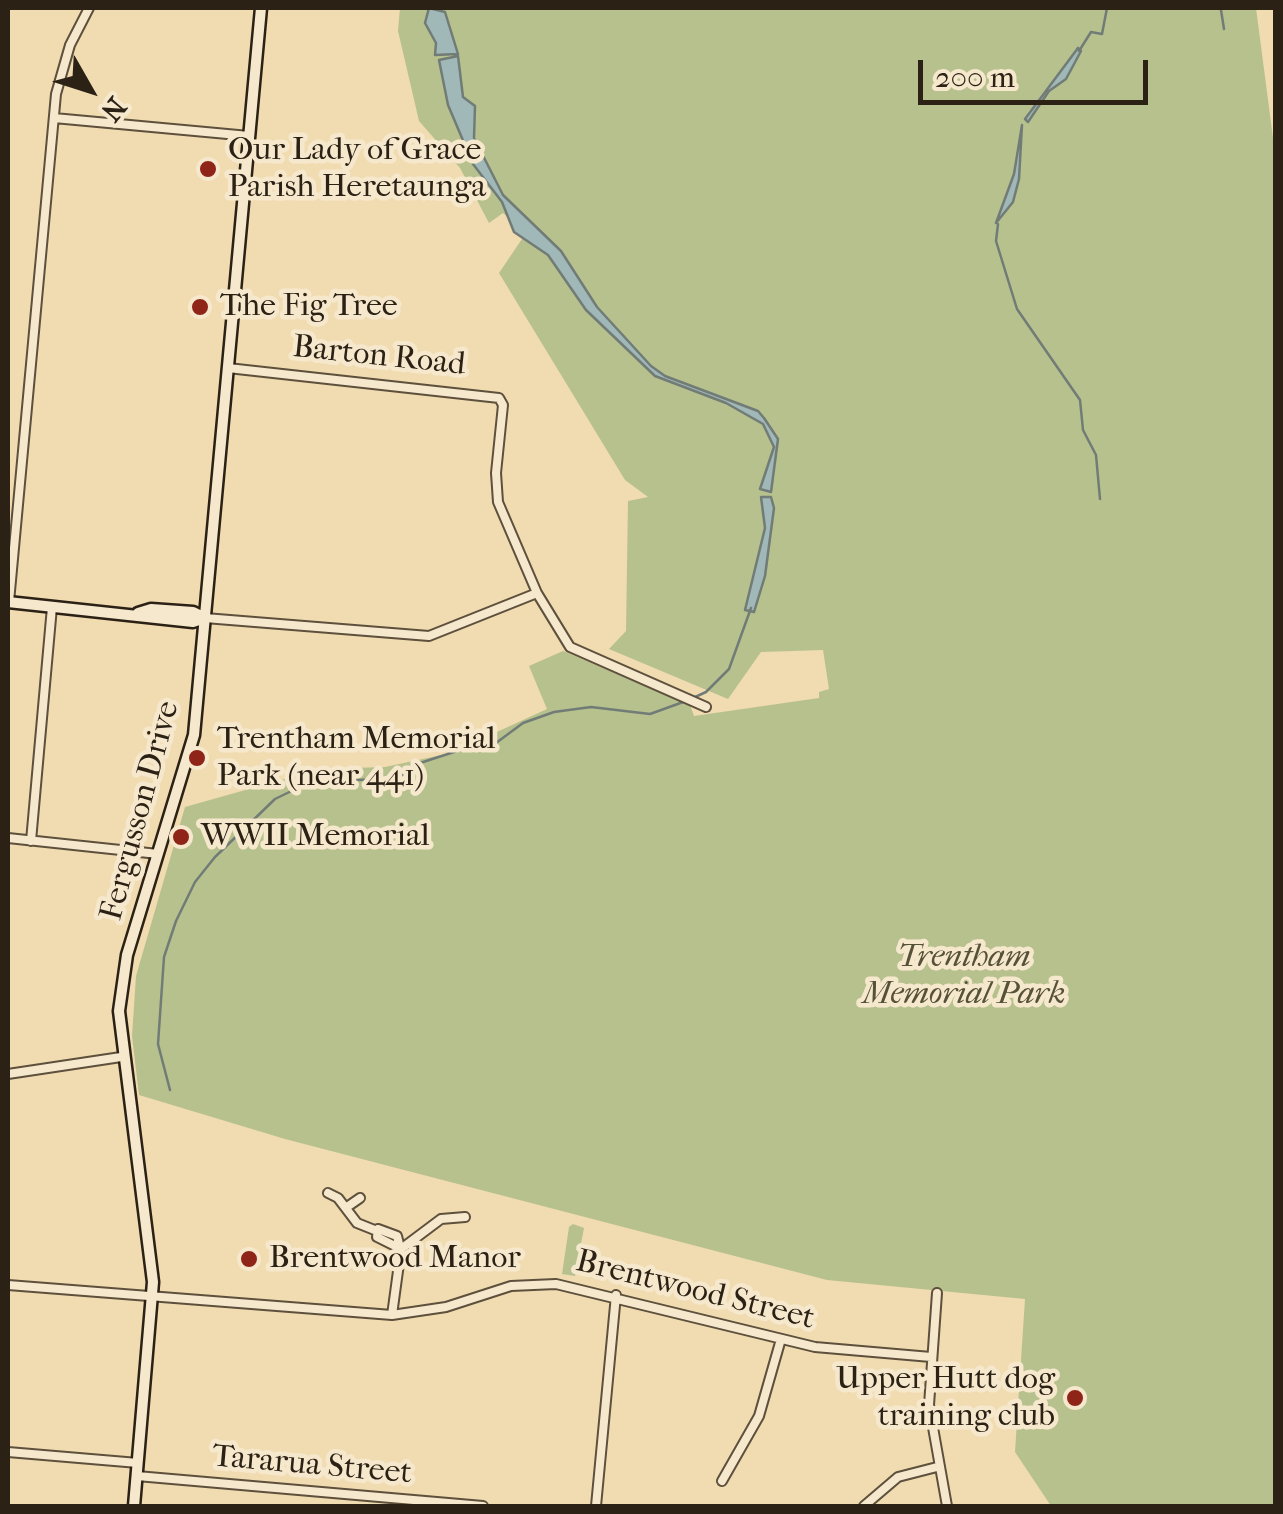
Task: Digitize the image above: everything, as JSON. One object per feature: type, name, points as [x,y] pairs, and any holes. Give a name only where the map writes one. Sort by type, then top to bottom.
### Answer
[{"type":"main road","name":"Fergusson Drive","points":[[134,1506],[152,1297],[122,1057],[122,984],[194,735],[261,8]]},
{"type":"main road","points":[[8,602],[193,622],[205,618]]},
{"type":"street","points":[[8,602],[60,74],[89,8]]},
{"type":"street","points":[[54,118],[249,136]]},
{"type":"street","name":"Barton Road","points":[[228,368],[499,398],[503,405],[496,474],[498,502],[537,592]]},
{"type":"street","points":[[205,618],[429,636],[537,592],[570,647],[706,707]]},
{"type":"street","points":[[31,840],[52,607]]},
{"type":"street","points":[[8,838],[158,854]]},
{"type":"street","points":[[8,1074],[122,1057]]},
{"type":"street","points":[[328,1193],[347,1208],[357,1224],[376,1231],[377,1237],[400,1248]]},
{"type":"street","points":[[347,1208],[360,1198]]},
{"type":"street","points":[[392,1314],[400,1248],[440,1219],[465,1217]]},
{"type":"street","name":"Brentwood Street","points":[[8,1285],[392,1314],[446,1308],[521,1284],[556,1284],[616,1295],[815,1347],[931,1358]]},
{"type":"street","points":[[937,1293],[928,1405],[947,1506]]},
{"type":"street","points":[[596,1506],[616,1295]]},
{"type":"street","points":[[722,1481],[760,1416],[781,1339]]},
{"type":"street","points":[[8,1452],[138,1463]]},
{"type":"street","points":[[864,1506],[898,1477],[938,1467]]},
{"type":"street","name":"Tararua Street","points":[[136,1476],[318,1497],[482,1506]]},
{"type":"green space","name":"Trentham Memorial Park","points":[[400,8],[1256,8],[1276,161],[1275,1506],[1051,1506],[1015,1452],[1025,1299],[827,1280],[285,1139],[139,1095],[132,1036],[136,976],[185,807],[320,769],[385,767],[451,753],[547,709],[529,666],[563,651],[690,705],[694,716],[819,698],[819,692],[829,689],[823,650],[761,652],[728,699],[609,649],[626,631],[628,501],[648,497],[625,480],[499,273],[526,233],[503,213],[489,223],[460,168],[419,121],[398,31]]},
{"type":"green space","points":[[573,1224],[584,1228],[575,1276],[562,1274],[569,1227]]},
{"type":"water","points":[[429,8],[445,12],[458,54],[435,55],[436,43],[425,23]]},
{"type":"water","points":[[1078,48],[1081,51],[1066,79],[1049,91],[1028,122],[1025,119]]},
{"type":"water","points":[[458,56],[463,97],[475,106],[474,138],[503,195],[561,251],[597,307],[651,366],[665,376],[758,411],[778,439],[771,492],[760,489],[774,447],[763,424],[726,403],[655,376],[586,310],[548,255],[514,232],[502,202],[473,164],[448,105],[439,60]]},
{"type":"water","points":[[1022,125],[1019,179],[1013,202],[996,223],[1014,174]]},
{"type":"water","points":[[761,497],[771,497],[774,508],[765,576],[754,612],[745,610],[765,528]]},
{"type":"waterway","points":[[1079,51],[1091,32],[1102,34],[1107,8]]},
{"type":"waterway","points":[[1221,10],[1224,29]]},
{"type":"waterway","points":[[998,224],[996,241],[1017,309],[1080,400],[1083,430],[1096,455],[1100,499]]},
{"type":"waterway","points":[[693,698],[706,692],[729,669],[751,608]]},
{"type":"waterway","points":[[170,1090],[158,1044],[164,957],[176,921],[195,882],[215,857],[275,799],[312,781],[397,779],[417,764],[488,741],[496,743],[523,723],[554,712],[591,707],[650,714],[686,701]]},
{"type":"place","name":"Our Lady of Grace Parish Heretaunga","points":[[208,169]]},
{"type":"place","name":"The Fig Tree","points":[[200,307]]},
{"type":"place","name":"Trentham Memorial Park (near 441)","points":[[197,758]]},
{"type":"place","name":"WWII Memorial","points":[[181,837]]},
{"type":"place","name":"Brentwood Manor","points":[[249,1259]]},
{"type":"place","name":"Upper Hutt dog training club","points":[[1075,1398]]}]
